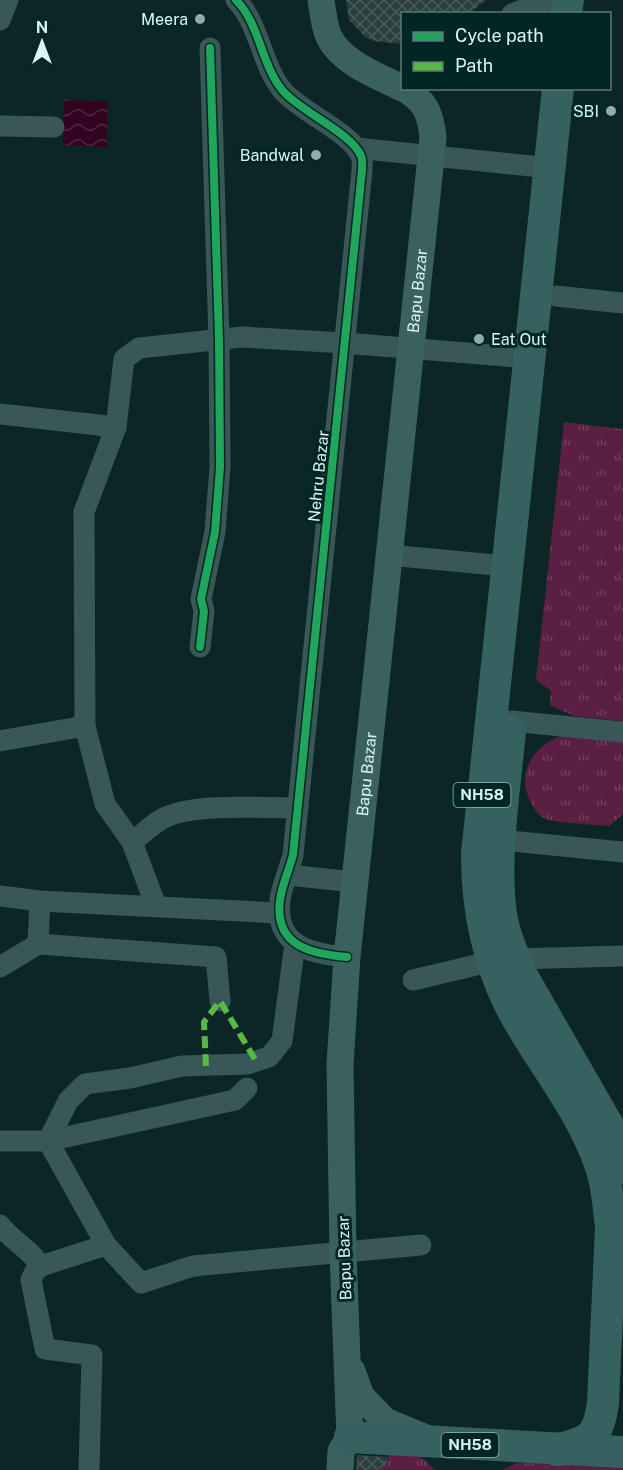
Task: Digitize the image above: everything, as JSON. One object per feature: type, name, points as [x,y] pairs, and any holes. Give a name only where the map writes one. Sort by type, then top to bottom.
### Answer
[{"type":"highway","name":"NH58","points":[[558,90],[477,844],[478,894],[486,935],[539,1008],[618,1131],[623,1168]]},
{"type":"highway","name":"NH58","points":[[558,1450],[579,1444],[588,1438],[596,1431],[600,1422],[603,1403],[610,1238],[609,1202],[601,1170],[588,1138],[509,1003],[503,960],[500,840],[526,556],[579,90]]},
{"type":"highway","name":"NH58","points":[[350,1437],[457,1457],[558,1450],[623,1452]]},
{"type":"main road","name":"Bapu Bazar","points":[[321,0],[330,37],[341,52],[365,68],[401,86]]},
{"type":"main road","name":"Bapu Bazar","points":[[340,1470],[341,1451],[350,1437],[343,1254],[340,1064],[347,957],[433,138],[429,114],[420,100],[408,90]]},
{"type":"main road","points":[[347,1359],[361,1396],[385,1421],[420,1436],[457,1457]]},
{"type":"street","points":[[0,20],[8,0]]},
{"type":"street","points":[[236,0],[245,12],[282,90],[356,148],[550,168]]},
{"type":"street","points":[[517,12],[548,0]]},
{"type":"street","points":[[200,647],[204,611],[201,599],[215,532],[220,467],[219,340],[210,48]]},
{"type":"street","points":[[0,126],[54,127]]},
{"type":"street","name":"Nehru Bazar","points":[[279,913],[280,898],[293,855],[345,343],[362,170],[362,157],[356,148]]},
{"type":"street","points":[[556,296],[623,303]]},
{"type":"street","points":[[156,906],[132,842],[105,804],[85,726],[84,512],[116,427],[124,359],[139,348],[242,337],[529,358]]},
{"type":"street","points":[[0,414],[116,427]]},
{"type":"street","points":[[389,555],[507,566]]},
{"type":"street","points":[[511,721],[623,732]]},
{"type":"street","points":[[0,741],[85,726]]},
{"type":"street","points":[[132,842],[166,817],[196,810],[298,808]]},
{"type":"street","points":[[500,840],[623,852]]},
{"type":"street","points":[[288,875],[354,882]]},
{"type":"street","points":[[0,896],[40,901],[279,913],[281,925],[295,943],[315,953],[347,957]]},
{"type":"street","points":[[38,944],[40,901]]},
{"type":"street","points":[[48,1141],[68,1101],[85,1084],[130,1078],[182,1066],[247,1064],[269,1057],[282,1041],[295,943]]},
{"type":"street","points":[[0,967],[38,944],[216,957],[220,1001]]},
{"type":"street","points":[[414,980],[503,960],[623,956]]},
{"type":"street","points":[[0,1141],[48,1141],[235,1100],[247,1088]]},
{"type":"street","points":[[48,1141],[106,1245],[141,1283],[193,1266],[343,1254],[421,1245]]},
{"type":"street","points":[[0,1225],[10,1237],[35,1257],[41,1266]]},
{"type":"street","points":[[89,1470],[92,1355],[45,1349],[31,1280],[34,1271],[41,1266],[106,1245]]},
{"type":"green space","points":[[564,422],[623,429],[623,721],[574,716],[550,705],[551,691],[536,680]]},
{"type":"green space","points":[[563,735],[623,739],[623,814],[609,826],[550,820],[544,818],[534,808],[526,785],[528,766],[545,744]]},
{"type":"green space","points":[[386,1454],[413,1454],[424,1459],[434,1470],[376,1470],[386,1465],[388,1459]]},
{"type":"green space","points":[[516,1463],[619,1464],[623,1465],[623,1470],[503,1470]]},
{"type":"water","points":[[64,100],[108,101],[107,147],[63,145]]},
{"type":"building","points":[[346,0],[486,0],[471,12],[401,12],[401,44],[374,41],[365,37],[349,20]]},
{"type":"building","points":[[357,1455],[387,1457],[387,1462],[384,1467],[376,1470],[356,1470]]},
{"type":"marked path","points":[[206,1066],[204,1022],[220,1001],[256,1061]]},
{"type":"cycle path","points":[[236,0],[256,32],[270,69],[283,91],[348,139],[356,147],[362,159],[293,855],[280,900],[283,928],[298,945],[320,953],[347,957]]},
{"type":"cycle path","points":[[200,647],[204,611],[201,599],[215,532],[220,467],[219,340],[210,48]]},
{"type":"place","name":"Meera","points":[[200,19]]},
{"type":"place","name":"SBI","points":[[611,111]]},
{"type":"place","name":"Bandwal","points":[[316,155]]},
{"type":"place","name":"Eat Out","points":[[479,339]]}]
